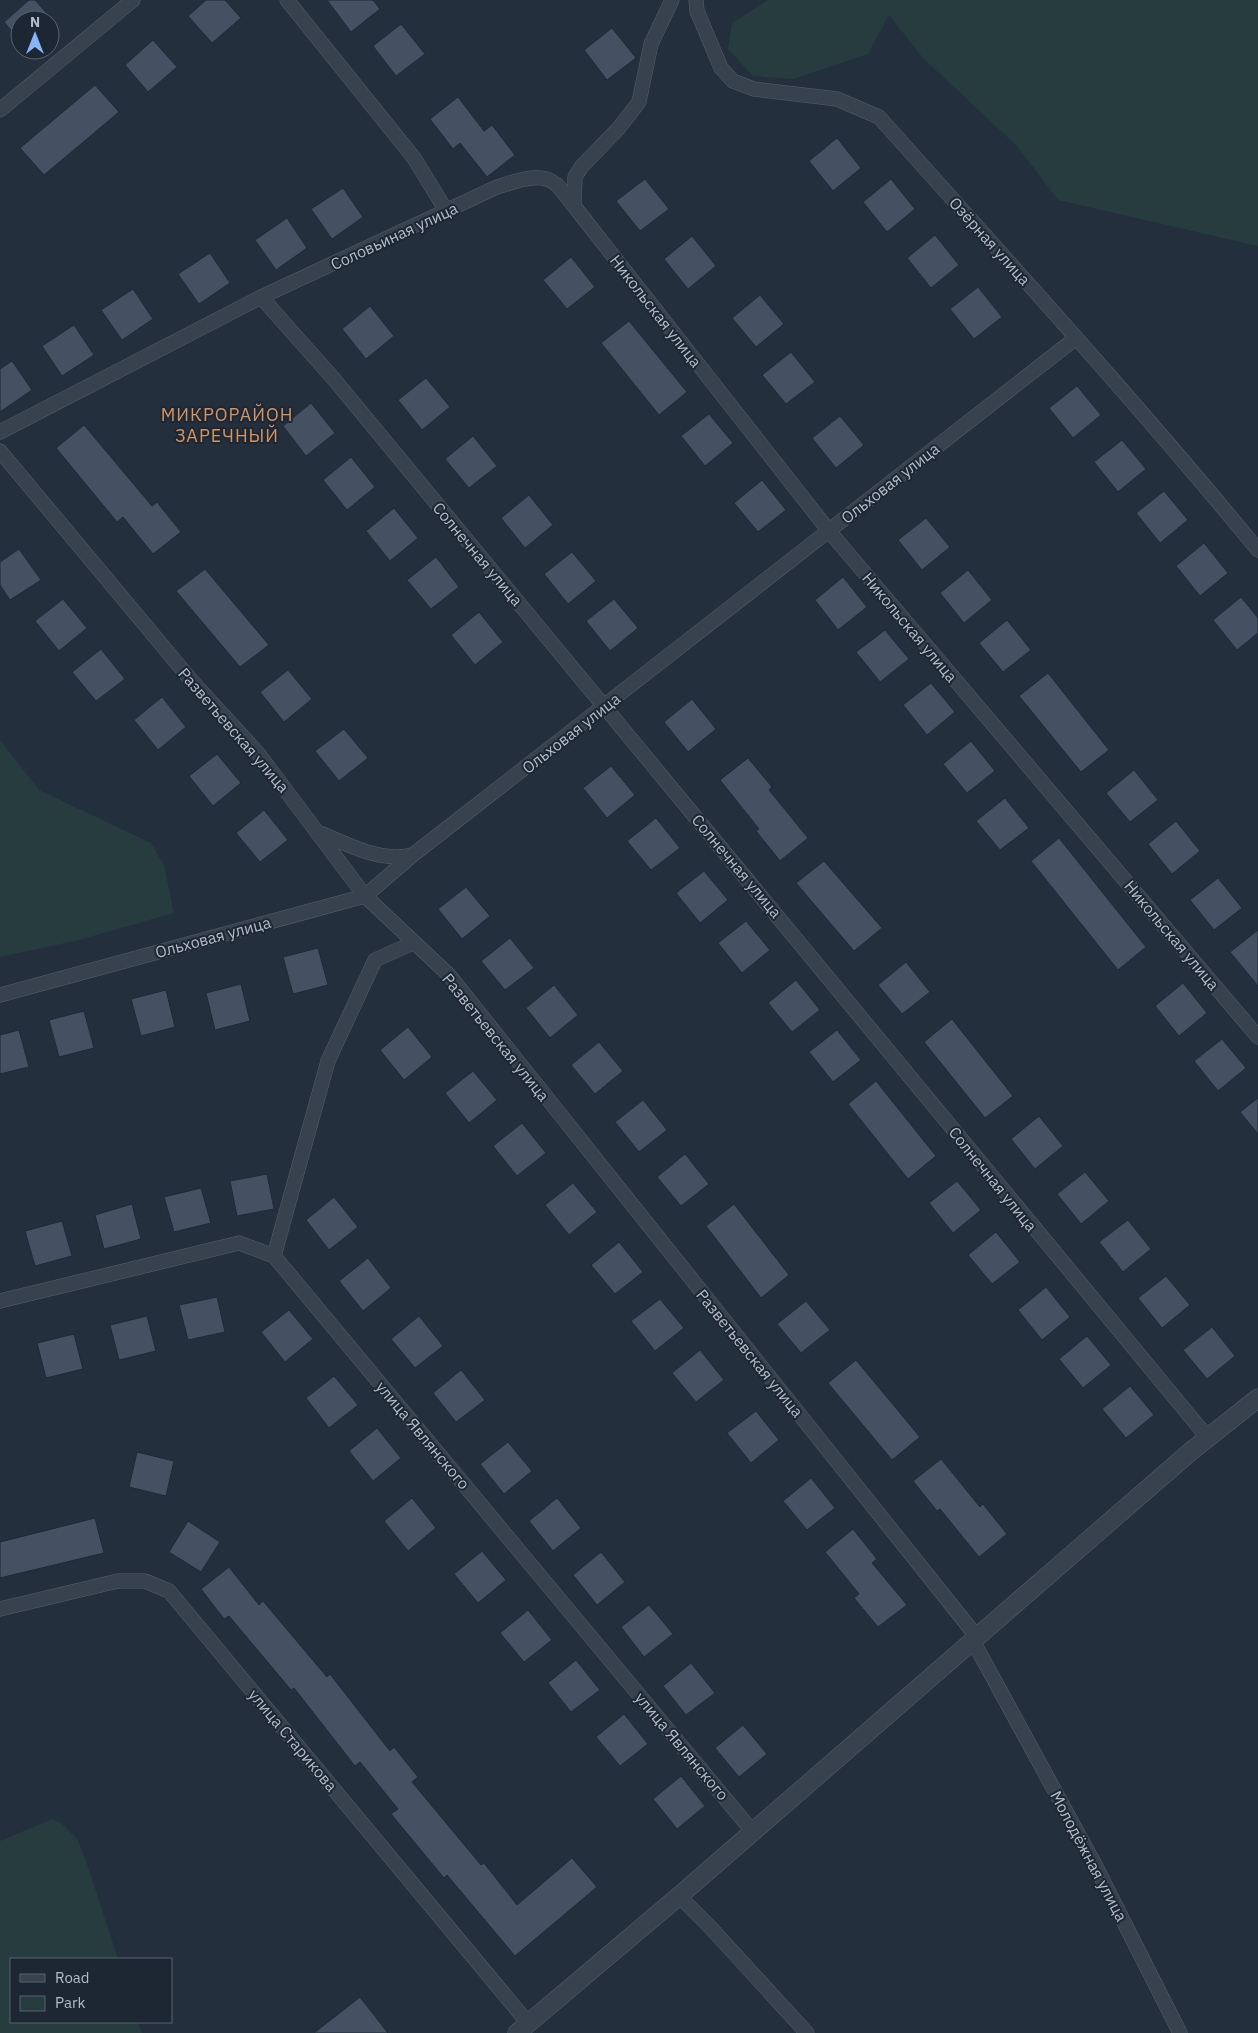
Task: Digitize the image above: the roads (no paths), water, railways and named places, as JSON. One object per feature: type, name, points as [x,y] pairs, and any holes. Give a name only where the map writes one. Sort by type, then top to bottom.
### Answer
[{"type":"street","points":[[0,110],[133,0]]},
{"type":"street","points":[[287,0],[414,158],[447,212]]},
{"type":"street","points":[[574,206],[575,177],[582,166],[618,129],[639,102],[651,44],[672,0]]},
{"type":"street","name":"Озёрная улица","points":[[696,0],[698,11],[721,68],[733,81],[754,89],[836,99],[879,117],[1076,338],[1258,550]]},
{"type":"street","name":"Соловьиная улица","points":[[0,432],[261,297],[447,212],[497,187],[526,178],[543,178],[556,184],[574,206]]},
{"type":"street","name":"Никольская улица","points":[[574,206],[829,531],[1258,1037]]},
{"type":"street","name":"Солнечная улица","points":[[261,297],[333,378],[1208,1438]]},
{"type":"street","name":"Ольховая улица","points":[[0,996],[365,896],[414,854],[1076,338]]},
{"type":"street","name":"Разветьевская улица","points":[[0,451],[191,680],[257,752],[320,833],[365,896],[449,975],[975,1639],[995,1680]]},
{"type":"street","points":[[320,833],[382,855],[398,858],[414,854]]},
{"type":"street","points":[[274,1256],[328,1061],[374,960],[413,943]]},
{"type":"street","name":"улица Являнского","points":[[0,1301],[240,1243],[274,1256],[753,1832]]},
{"type":"street","points":[[522,2028],[679,1896],[1208,1438],[1258,1398]]},
{"type":"street","name":"улица Старикова","points":[[0,1610],[118,1581],[145,1581],[169,1591],[522,2028]]},
{"type":"street","name":"Молодёжная улица","points":[[995,1680],[1093,1861],[1180,2033]]},
{"type":"street","points":[[679,1896],[710,1927],[806,2033]]},
{"type":"district","name":"МИКРОРАЙОН ЗАРЕЧНЫЙ","points":[[227,425]]}]
